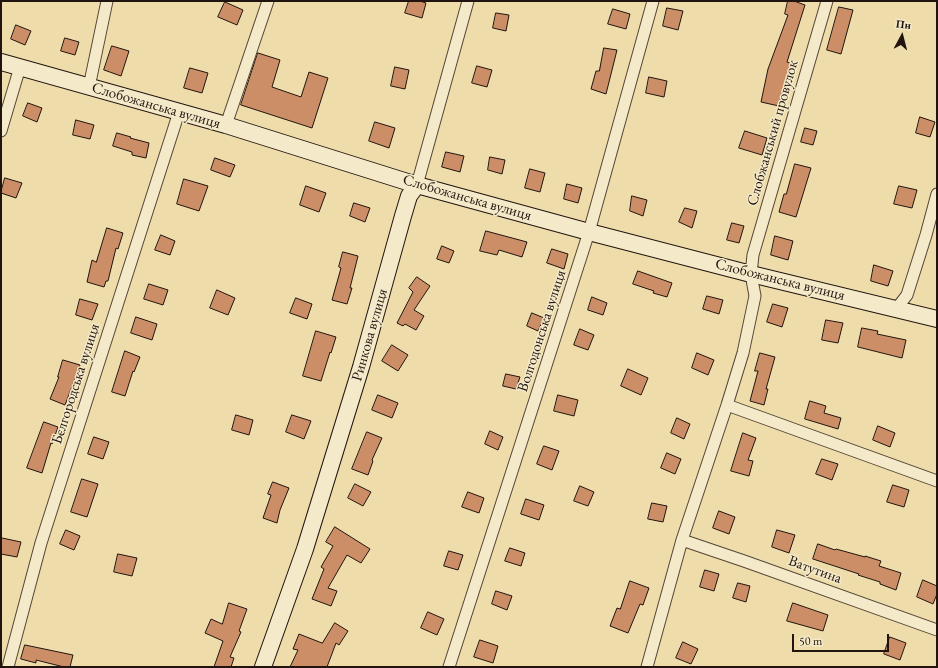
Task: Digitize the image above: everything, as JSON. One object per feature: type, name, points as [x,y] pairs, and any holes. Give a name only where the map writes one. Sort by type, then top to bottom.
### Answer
[{"type":"main road","name":"Слобожанська вулиця","points":[[1,62],[226,125],[417,185],[751,274],[897,308],[937,319]]},
{"type":"main road","name":"Ринкова вулиця","points":[[263,667],[307,542],[361,367],[409,196],[417,185]]},
{"type":"street","points":[[89,87],[107,1]]},
{"type":"street","points":[[226,125],[268,1]]},
{"type":"street","name":"Ринкова вулиця","points":[[417,185],[468,1]]},
{"type":"street","name":"Волгодонська вулиця","points":[[448,667],[589,232],[653,1]]},
{"type":"street","name":"Слобжанський провулок","points":[[648,667],[682,540],[727,405],[742,353],[755,296],[751,274],[753,255],[827,1]]},
{"type":"street","points":[[1,131],[20,67]]},
{"type":"street","name":"Бєлгородська вулиця","points":[[8,667],[41,543],[179,112]]},
{"type":"street","points":[[897,308],[907,295],[937,194]]},
{"type":"street","points":[[727,405],[937,481]]},
{"type":"street","name":"Ватутина","points":[[682,540],[937,630]]},
{"type":"building","points":[[409,1],[420,1],[426,3],[422,18],[405,13]]},
{"type":"building","points":[[788,1],[794,1],[805,5],[787,62],[792,64],[786,79],[779,106],[761,102],[768,69],[788,15],[785,14]]},
{"type":"building","points":[[225,2],[243,10],[237,25],[218,17]]},
{"type":"building","points":[[839,7],[853,10],[841,54],[827,50]]},
{"type":"building","points":[[667,8],[683,11],[678,30],[663,26]]},
{"type":"building","points":[[613,9],[630,14],[626,29],[608,24]]},
{"type":"building","points":[[496,13],[509,15],[506,31],[493,28]]},
{"type":"building","points":[[16,25],[31,31],[25,45],[11,39]]},
{"type":"building","points":[[65,38],[79,42],[75,55],[61,51]]},
{"type":"building","points":[[112,46],[129,51],[121,76],[104,70]]},
{"type":"building","points":[[604,48],[617,50],[606,94],[591,89],[596,71],[599,71]]},
{"type":"building","points":[[258,53],[280,60],[272,87],[301,97],[309,72],[328,78],[312,128],[241,105]]},
{"type":"building","points":[[477,66],[492,70],[487,87],[472,83]]},
{"type":"building","points":[[395,67],[409,70],[405,89],[391,86]]},
{"type":"building","points":[[190,68],[208,73],[202,93],[184,88]]},
{"type":"building","points":[[649,77],[667,81],[664,97],[646,93]]},
{"type":"building","points":[[28,103],[42,108],[37,122],[23,116]]},
{"type":"building","points":[[920,117],[935,122],[930,137],[916,133]]},
{"type":"building","points":[[76,120],[94,125],[90,139],[73,135]]},
{"type":"building","points":[[375,122],[395,128],[389,148],[369,141]]},
{"type":"building","points":[[805,128],[817,131],[813,145],[801,142]]},
{"type":"building","points":[[745,131],[767,138],[762,155],[739,148]]},
{"type":"building","points":[[117,133],[149,143],[146,158],[132,155],[132,152],[113,146]]},
{"type":"building","points":[[446,152],[464,156],[460,172],[442,167]]},
{"type":"building","points":[[490,157],[505,160],[502,174],[488,170]]},
{"type":"building","points":[[215,158],[235,165],[230,177],[211,170]]},
{"type":"building","points":[[795,164],[811,168],[796,217],[779,212]]},
{"type":"building","points":[[530,169],[545,173],[540,192],[525,188]]},
{"type":"building","points":[[5,178],[22,183],[16,198],[1,193]]},
{"type":"building","points":[[184,179],[208,186],[199,211],[177,204]]},
{"type":"building","points":[[567,184],[582,188],[578,203],[564,199]]},
{"type":"building","points":[[306,186],[326,193],[319,212],[300,205]]},
{"type":"building","points":[[899,186],[917,190],[912,208],[894,204]]},
{"type":"building","points":[[632,196],[647,200],[643,216],[630,211]]},
{"type":"building","points":[[354,203],[370,208],[365,222],[350,216]]},
{"type":"building","points":[[685,208],[697,211],[692,228],[679,222]]},
{"type":"building","points":[[732,223],[744,226],[739,243],[727,240]]},
{"type":"building","points":[[107,228],[123,233],[118,249],[116,248],[108,281],[106,281],[104,287],[87,282],[92,260],[96,262]]},
{"type":"building","points":[[486,231],[527,242],[522,257],[499,250],[497,255],[480,251]]},
{"type":"building","points":[[161,235],[175,241],[170,255],[155,250]]},
{"type":"building","points":[[775,236],[793,241],[788,260],[771,255]]},
{"type":"building","points":[[442,246],[454,251],[449,263],[437,259]]},
{"type":"building","points":[[552,249],[568,254],[564,269],[547,263]]},
{"type":"building","points":[[343,252],[358,256],[350,288],[352,288],[347,304],[332,300],[341,268],[339,267]]},
{"type":"building","points":[[874,265],[893,271],[888,286],[871,281]]},
{"type":"building","points":[[638,271],[672,283],[667,297],[653,293],[654,291],[633,284]]},
{"type":"building","points":[[417,277],[430,286],[414,310],[424,316],[416,330],[405,324],[403,326],[397,323],[413,292],[409,288]]},
{"type":"building","points":[[149,284],[168,290],[163,305],[144,299]]},
{"type":"building","points":[[217,290],[235,298],[228,315],[210,308]]},
{"type":"building","points":[[707,296],[723,300],[719,314],[703,309]]},
{"type":"building","points":[[592,297],[607,303],[603,315],[588,310]]},
{"type":"building","points":[[296,298],[312,304],[307,319],[290,313]]},
{"type":"building","points":[[80,299],[98,304],[92,320],[76,315]]},
{"type":"building","points":[[773,304],[788,308],[782,327],[767,322]]},
{"type":"building","points":[[532,313],[544,318],[538,331],[527,326]]},
{"type":"building","points":[[136,317],[157,324],[152,340],[131,333]]},
{"type":"building","points":[[826,320],[843,323],[838,343],[822,340]]},
{"type":"building","points":[[862,328],[878,331],[877,334],[906,340],[902,358],[858,347]]},
{"type":"building","points":[[580,329],[594,335],[588,350],[574,345]]},
{"type":"building","points":[[316,331],[336,337],[321,381],[303,376]]},
{"type":"building","points":[[392,345],[408,355],[398,371],[382,361]]},
{"type":"building","points":[[125,351],[140,357],[134,372],[133,371],[125,396],[112,392]]},
{"type":"building","points":[[697,353],[714,360],[708,375],[692,368]]},
{"type":"building","points":[[760,353],[775,357],[766,389],[768,389],[764,405],[750,401],[758,371],[755,371]]},
{"type":"building","points":[[63,360],[80,365],[65,405],[50,399],[59,377]]},
{"type":"building","points":[[628,369],[648,378],[641,395],[621,386]]},
{"type":"building","points":[[506,374],[520,377],[516,389],[503,386]]},
{"type":"building","points":[[378,395],[398,403],[392,418],[372,410]]},
{"type":"building","points":[[558,395],[578,400],[574,416],[554,411]]},
{"type":"building","points":[[810,401],[826,406],[824,413],[841,418],[838,429],[805,419]]},
{"type":"building","points":[[236,415],[253,420],[249,435],[232,430]]},
{"type":"building","points":[[292,415],[311,421],[304,439],[286,432]]},
{"type":"building","points":[[677,418],[690,424],[684,439],[671,433]]},
{"type":"building","points":[[44,422],[58,427],[52,444],[51,443],[42,473],[27,468]]},
{"type":"building","points":[[878,426],[895,433],[890,447],[873,440]]},
{"type":"building","points":[[490,431],[503,437],[498,450],[485,444]]},
{"type":"building","points":[[367,432],[382,438],[372,460],[373,461],[368,475],[352,469]]},
{"type":"building","points":[[743,433],[756,438],[748,460],[753,461],[749,476],[731,471]]},
{"type":"building","points":[[94,437],[109,442],[103,459],[88,454]]},
{"type":"building","points":[[544,446],[559,451],[552,470],[537,464]]},
{"type":"building","points":[[667,453],[681,459],[675,474],[661,468]]},
{"type":"building","points":[[822,459],[838,464],[832,480],[816,474]]},
{"type":"building","points":[[82,479],[98,484],[87,517],[71,512]]},
{"type":"building","points":[[273,482],[289,488],[280,510],[277,523],[263,518],[271,495],[268,494]]},
{"type":"building","points":[[355,484],[371,492],[363,506],[348,498]]},
{"type":"building","points":[[893,485],[909,490],[904,507],[887,502]]},
{"type":"building","points":[[580,486],[594,492],[588,506],[574,501]]},
{"type":"building","points":[[468,492],[484,498],[479,513],[462,507]]},
{"type":"building","points":[[526,499],[544,505],[539,520],[521,514]]},
{"type":"building","points":[[652,503],[667,506],[663,522],[648,519]]},
{"type":"building","points":[[719,511],[735,517],[729,534],[713,528]]},
{"type":"building","points":[[335,527],[370,549],[361,563],[347,555],[328,588],[337,591],[331,606],[312,599],[324,569],[321,567],[333,546],[326,542]]},
{"type":"building","points":[[66,530],[80,536],[74,550],[60,544]]},
{"type":"building","points":[[777,530],[795,535],[789,553],[772,547]]},
{"type":"building","points":[[2,538],[21,542],[17,557],[1,554]]},
{"type":"building","points":[[818,544],[835,550],[836,549],[881,561],[879,566],[901,573],[896,590],[880,584],[880,582],[858,575],[859,574],[813,559]]},
{"type":"building","points":[[510,548],[525,553],[521,566],[505,561]]},
{"type":"building","points":[[449,551],[463,555],[458,570],[444,566]]},
{"type":"building","points":[[118,554],[137,558],[132,576],[114,572]]},
{"type":"building","points":[[705,570],[719,574],[714,591],[700,587]]},
{"type":"building","points":[[923,580],[937,586],[937,594],[933,604],[917,597]]},
{"type":"building","points":[[630,581],[649,588],[643,605],[640,604],[628,633],[610,626],[617,608],[620,609]]},
{"type":"building","points":[[738,583],[750,586],[746,602],[733,598]]},
{"type":"building","points":[[496,591],[512,596],[507,610],[492,604]]},
{"type":"building","points":[[229,603],[247,609],[239,631],[241,632],[230,657],[234,658],[231,667],[214,667],[223,641],[205,633],[211,619],[222,624]]},
{"type":"building","points":[[793,603],[828,615],[823,631],[787,621]]},
{"type":"building","points":[[428,612],[444,619],[437,635],[421,628]]},
{"type":"building","points":[[335,623],[348,631],[339,645],[336,643],[327,667],[290,667],[298,650],[293,649],[299,634],[322,643]]},
{"type":"building","points":[[890,637],[906,643],[900,660],[884,654]]},
{"type":"building","points":[[480,640],[498,646],[493,663],[474,657]]},
{"type":"building","points":[[683,642],[698,649],[691,664],[676,658]]},
{"type":"building","points":[[25,645],[73,655],[70,667],[64,667],[36,660],[36,663],[21,659]]}]
